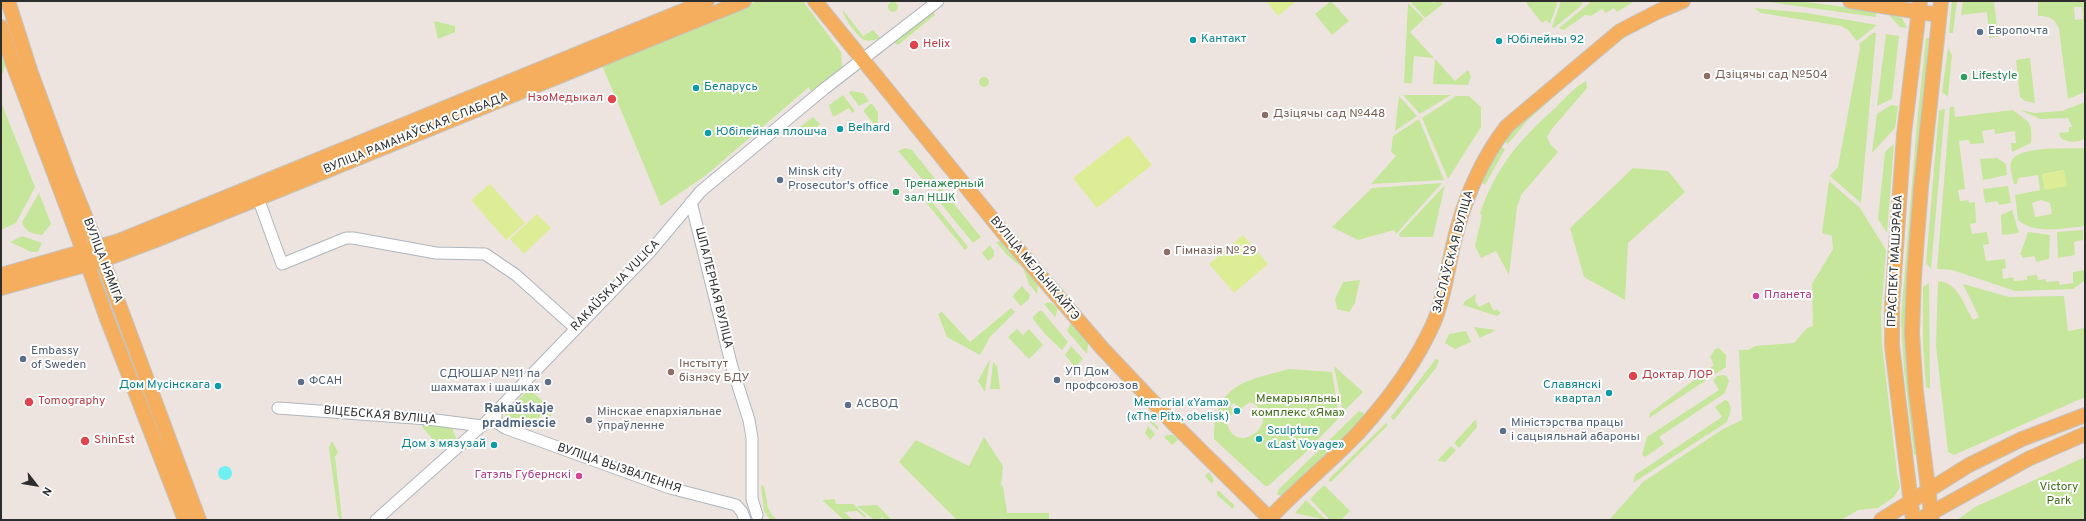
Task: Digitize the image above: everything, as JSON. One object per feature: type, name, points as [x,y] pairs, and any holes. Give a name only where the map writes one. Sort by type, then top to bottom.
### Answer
[{"type":"main road","name":"ВУЛІЦА НЯМІГА","points":[[8,1],[31,73],[70,179],[100,254],[199,520]]},
{"type":"main road","name":"ВУЛІЦА РАМАНАЎСКАЯ СЛАБАДА","points":[[100,254],[707,1]]},
{"type":"main road","name":"ВУЛІЦА РАМАНАЎСКАЯ СЛАБАДА","points":[[100,254],[258,198],[744,1]]},
{"type":"main road","name":"ВУЛІЦА МЕЛЬНІКАЙТЭ","points":[[815,1],[862,61],[999,227],[1102,348],[1173,423],[1270,520]]},
{"type":"main road","name":"ЗАСЛАЎСКАЯ ВУЛІЦА","points":[[1270,520],[1358,433],[1378,410],[1422,347],[1440,306],[1454,244],[1474,180],[1497,140],[1508,126],[1620,31],[1659,10],[1683,1]]},
{"type":"main road","points":[[1850,1],[1940,8]]},
{"type":"main road","name":"ПРАСПЕКТ МАШЭРАВА","points":[[1913,520],[1892,346],[1892,305],[1904,134],[1920,6]]},
{"type":"main road","name":"ПРАСПЕКТ МАШЭРАВА","points":[[1928,518],[1928,491],[1916,392],[1912,333],[1914,277],[1921,187],[1940,8]]},
{"type":"main road","name":"ВУЛІЦА НЯМІГА","points":[[1,27],[13,64],[85,259],[185,520]]},
{"type":"main road","points":[[1,288],[100,254]]},
{"type":"main road","points":[[1,275],[85,259]]},
{"type":"main road","points":[[1881,520],[1969,465],[2015,442],[2085,415]]},
{"type":"main road","points":[[1928,518],[2028,459],[2085,434]]},
{"type":"street","name":"RAKAŬSKAJA VULICA","points":[[376,520],[496,412],[575,328],[656,246],[691,202],[774,130],[938,1]]},
{"type":"street","points":[[258,198],[282,264],[346,238],[436,253],[485,254],[516,275],[575,328]]},
{"type":"street","name":"ШПАЛЕРНАЯ ВУЛІЦА","points":[[691,202],[732,367],[749,420],[753,444],[752,495],[759,517]]},
{"type":"street","name":"ВІЦЕБСКАЯ ВУЛІЦА","points":[[278,408],[428,420],[482,426]]},
{"type":"street","name":"ВУЛІЦА ВЫЗВАЛЕННЯ","points":[[496,412],[496,422],[505,428],[670,488],[736,505]]},
{"type":"street","points":[[752,495],[748,500],[736,505],[742,512],[745,520],[751,514],[759,517]]},
{"type":"green space","name":"Юбілейная плошча","points":[[758,1],[803,1],[841,52],[842,67],[811,92],[809,87],[705,176],[661,206],[602,65]]},
{"type":"green space","points":[[1266,1],[1292,1],[1294,3],[1278,16]]},
{"type":"green space","points":[[1331,1],[1349,21],[1332,35],[1315,14]]},
{"type":"green space","points":[[1410,1],[1431,1],[1433,3],[1440,1],[1443,4],[1425,18]]},
{"type":"green space","points":[[1527,1],[1558,1],[1550,24],[1546,20],[1542,23],[1527,4]]},
{"type":"green space","points":[[1561,1],[1583,1],[1581,6],[1554,28],[1552,27]]},
{"type":"green space","points":[[1592,1],[1635,1],[1617,12],[1614,8],[1606,13],[1602,9],[1591,16],[1585,15],[1564,30],[1559,28]]},
{"type":"green space","points":[[1761,1],[1798,1],[1877,11],[1876,17]]},
{"type":"green space","points":[[1952,1],[1957,1],[1953,33],[1949,33]]},
{"type":"green space","points":[[1963,1],[1994,1],[1998,36],[1989,38],[1987,12],[1961,15]]},
{"type":"green space","points":[[2038,1],[2085,1],[2085,92],[2068,99],[2059,29],[2051,18],[2038,16]],"holes":[[[2074,7],[2082,7],[2083,19],[2075,20]]]},
{"type":"green space","points":[[891,2],[895,2],[898,7],[895,12],[891,12],[888,9],[888,5]]},
{"type":"green space","points":[[1408,3],[1424,19],[1410,32],[1434,58],[1414,56],[1412,83],[1404,83]]},
{"type":"green space","points":[[1754,8],[1807,13],[1877,25],[1857,41],[1848,30],[1841,26],[1761,13]]},
{"type":"green space","points":[[843,10],[863,36],[873,30],[880,38],[867,41],[862,38],[848,22]]},
{"type":"green space","points":[[931,10],[935,15],[898,45],[892,41]]},
{"type":"green space","points":[[1888,14],[1902,18],[1907,28],[1900,27]]},
{"type":"green space","points":[[434,21],[455,26],[455,32],[438,39]]},
{"type":"green space","points":[[1873,33],[1876,33],[1861,203],[1830,176],[1838,167],[1860,48],[1859,44]]},
{"type":"green space","points":[[1886,34],[1899,36],[1892,99],[1877,106]]},
{"type":"green space","points":[[1926,38],[1929,38],[1916,165],[1905,312],[1907,353],[1918,454],[1914,455],[1904,369],[1901,318],[1917,123]]},
{"type":"green space","points":[[1,48],[6,64],[2,75]]},
{"type":"green space","points":[[1948,48],[1952,55],[1948,97],[1942,92]]},
{"type":"green space","points":[[2030,58],[2035,103],[2025,101],[2020,97],[2016,60]]},
{"type":"green space","points":[[1435,59],[1455,81],[1468,70],[1471,77],[1468,85],[1433,84]]},
{"type":"green space","points":[[1584,70],[1527,121],[1508,144],[1503,140],[1513,127]]},
{"type":"green space","points":[[984,77],[989,82],[984,87],[979,82]]},
{"type":"green space","points":[[1586,81],[1587,88],[1551,130],[1547,137],[1550,144],[1558,152],[1521,195],[1517,207],[1509,275],[1496,251],[1481,258],[1475,246],[1482,216],[1480,213],[1494,181],[1510,155],[1531,131],[1574,89]]},
{"type":"green space","points":[[851,91],[863,93],[869,101],[859,106],[849,93]]},
{"type":"green space","points":[[843,95],[855,111],[852,113],[849,108],[833,117],[829,105]]},
{"type":"green space","points":[[1403,95],[1451,95],[1420,114]]},
{"type":"green space","points":[[1399,96],[1417,116],[1395,131]]},
{"type":"green space","points":[[1456,96],[1469,96],[1481,107],[1481,127],[1448,179],[1422,118]]},
{"type":"green space","points":[[1,102],[35,187],[16,223],[1,230]]},
{"type":"green space","points":[[2085,102],[2085,138],[2076,142],[2064,140],[2061,138],[2059,133],[2069,132],[2069,127],[2072,127],[2068,118],[2040,119],[2020,110],[2035,113],[2062,111]]},
{"type":"green space","points":[[870,104],[872,104],[878,112],[878,122],[874,124],[864,112]]},
{"type":"green space","points":[[1891,105],[1898,106],[1895,128],[1872,153],[1877,114]]},
{"type":"green space","points":[[1950,107],[1954,107],[1955,117],[2013,110],[2029,123],[2031,130],[2031,143],[2012,152],[2011,143],[2016,143],[2015,131],[1995,134],[1994,129],[1982,131],[1984,143],[1970,144],[1969,140],[1959,141],[1965,189],[1958,190],[1960,201],[1968,200],[1969,203],[1975,202],[1976,223],[1970,224],[1972,234],[1987,232],[1989,244],[1983,245],[1986,261],[2005,259],[2006,268],[2002,269],[2003,279],[2013,277],[2014,281],[2027,280],[2027,276],[2037,275],[2038,280],[2046,279],[2046,282],[2059,281],[2060,285],[2073,283],[2073,272],[2085,270],[2085,280],[2073,289],[2015,291],[1952,270],[1937,269]]},
{"type":"green space","points":[[1945,109],[1931,269],[1926,263],[1939,111]]},
{"type":"green space","points":[[813,117],[820,124],[807,137],[800,127]]},
{"type":"green space","points":[[1419,119],[1444,180],[1371,184],[1396,156],[1391,152],[1393,136]]},
{"type":"green space","points":[[1128,135],[1152,165],[1097,208],[1073,178]]},
{"type":"green space","points":[[1894,144],[1887,233],[1878,219],[1885,152]]},
{"type":"green space","points":[[1500,146],[1505,149],[1485,185],[1482,183],[1481,179]]},
{"type":"green space","points":[[905,148],[912,150],[936,180],[929,187],[898,151]]},
{"type":"green space","points":[[2085,148],[2085,226],[2059,229],[2041,229],[2025,225],[2018,220],[2015,195],[2040,190],[2038,175],[2018,178],[2017,184],[2014,184],[2011,162],[2015,157],[2033,150]],"holes":[[[2064,170],[2045,190],[2042,174]],[[2041,200],[2050,203],[2052,214],[2035,217],[2032,203]]]},
{"type":"green space","points":[[1997,158],[2006,164],[2007,175],[1983,180],[1980,159]]},
{"type":"green space","points":[[1633,168],[1668,171],[1685,192],[1628,243],[1625,300],[1584,277],[1570,228]]},
{"type":"green space","points":[[2064,170],[2067,186],[2045,190],[2042,174]]},
{"type":"green space","points":[[1829,181],[1860,208],[1886,250],[1881,313],[1882,344],[1897,473],[1900,487],[1894,497],[1878,508],[1858,510],[1841,520],[1609,520],[1643,482],[1723,429],[1742,420],[1739,350],[1748,350],[1755,346],[1794,343],[1807,328],[1813,326],[1812,284],[1833,249],[1832,236],[1822,233]]},
{"type":"green space","points":[[1442,183],[1396,234],[1394,230],[1358,240],[1332,227],[1372,188]]},
{"type":"green space","points":[[490,184],[525,223],[506,240],[471,200]]},
{"type":"green space","points":[[1445,185],[1433,237],[1400,237],[1399,234]]},
{"type":"green space","points":[[2008,186],[2011,203],[1999,205],[1997,201],[1985,203],[1983,189]]},
{"type":"green space","points":[[941,188],[981,237],[973,243],[933,194]]},
{"type":"green space","points":[[39,193],[51,224],[42,235],[30,232],[25,228],[22,222]]},
{"type":"green space","points":[[929,198],[968,247],[965,250],[925,201]]},
{"type":"green space","points":[[2012,210],[2019,233],[2002,235],[2001,215]]},
{"type":"green space","points":[[537,214],[551,228],[524,254],[510,239]]},
{"type":"green space","points":[[2083,230],[2083,240],[2074,242],[2075,255],[2058,258],[2057,232]]},
{"type":"green space","points":[[2028,232],[2050,235],[2049,259],[2036,262],[2035,256],[2023,258],[2022,255],[2020,255]]},
{"type":"green space","points":[[1243,235],[1268,264],[1234,293],[1209,264]]},
{"type":"green space","points":[[22,236],[42,243],[38,252],[31,252],[10,242]]},
{"type":"green space","points":[[1001,241],[1038,283],[1037,294],[1029,284],[1023,268],[1007,255],[996,242]]},
{"type":"green space","points":[[990,245],[994,251],[994,256],[988,261],[982,253]]},
{"type":"green space","points":[[1360,280],[1355,303],[1349,312],[1337,309],[1335,299],[1343,282]]},
{"type":"green space","points":[[1938,281],[1951,286],[1956,290],[1973,320],[1979,317],[1963,284],[2009,297],[2064,296],[2068,331],[2085,328],[2085,397],[1954,455],[1948,452],[1936,346]]},
{"type":"green space","points":[[1929,283],[1930,389],[1926,387],[1923,344],[1923,287]]},
{"type":"green space","points":[[1022,286],[1030,295],[1029,299],[1021,306],[1013,297]]},
{"type":"green space","points":[[1476,294],[1475,301],[1479,307],[1489,302],[1494,311],[1497,309],[1501,313],[1497,316],[1463,305],[1465,301]]},
{"type":"green space","points":[[1050,302],[1058,308],[1055,317],[1044,304]]},
{"type":"green space","points":[[1011,308],[1015,312],[990,337],[980,355],[947,337],[938,314],[942,312],[970,342]]},
{"type":"green space","points":[[1039,311],[1042,311],[1068,342],[1062,350],[1046,335],[1033,319]]},
{"type":"green space","points":[[1071,322],[1088,343],[1087,354],[1067,331]]},
{"type":"green space","points":[[1474,327],[1496,330],[1480,338]]},
{"type":"green space","points":[[1017,329],[1023,335],[1029,329],[1043,345],[1029,359],[1008,337]]},
{"type":"green space","points":[[1466,331],[1471,342],[1455,349],[1445,343],[1449,334]]},
{"type":"green space","points":[[1071,346],[1083,359],[1075,367],[1065,355]]},
{"type":"green space","points":[[1719,348],[1726,355],[1726,367],[1649,418],[1650,413],[1714,365],[1710,357],[1715,349]]},
{"type":"green space","points":[[990,359],[985,392],[978,381]]},
{"type":"green space","points":[[1436,359],[1439,360],[1436,368],[1394,420],[1392,419],[1391,417]]},
{"type":"green space","points":[[993,362],[997,366],[1000,389],[990,389]]},
{"type":"green space","points":[[1334,366],[1363,392],[1343,412]]},
{"type":"green space","name":"Мемарыяльны комплекс «Яма»","points":[[1289,369],[1332,372],[1339,418],[1303,455],[1268,486],[1265,486],[1214,439],[1215,421],[1226,396],[1235,388],[1259,377]],"holes":[[[1250,402],[1260,409],[1263,418],[1261,426],[1255,433],[1247,437],[1238,437],[1231,432],[1226,419],[1235,412],[1230,406],[1234,403],[1240,409]]]},
{"type":"green space","points":[[1717,376],[1727,376],[1729,381],[1725,393],[1659,437],[1664,444],[1645,457],[1642,455],[1647,437],[1719,390],[1713,380]]},
{"type":"green space","points":[[529,389],[554,411],[550,417],[542,413],[533,427],[505,420],[506,412]]},
{"type":"green space","points":[[1725,400],[1728,401],[1731,409],[1727,422],[1633,483],[1635,475],[1722,417],[1715,407]]},
{"type":"green space","points":[[1142,410],[1158,427],[1158,430],[1140,413]]},
{"type":"green space","points":[[1359,411],[1364,413],[1363,418],[1287,491],[1281,496],[1277,494],[1279,489]]},
{"type":"green space","points":[[1476,419],[1477,427],[1459,448],[1454,443]]},
{"type":"green space","points":[[1386,423],[1388,425],[1331,482],[1329,481],[1329,479]]},
{"type":"green space","points":[[422,424],[452,428],[457,440],[442,450],[423,428]]},
{"type":"green space","points":[[1148,426],[1155,434],[1150,440],[1145,433]]},
{"type":"green space","points":[[1167,435],[1173,435],[1178,440],[1172,445],[1164,437]]},
{"type":"green space","points":[[984,437],[1003,466],[1001,485],[1003,486],[1007,513],[1049,513],[1049,520],[957,520],[899,462],[916,440],[969,466]]},
{"type":"green space","points":[[332,441],[338,452],[335,457],[342,519],[346,520],[341,520],[338,516],[329,447]]},
{"type":"green space","points":[[1451,446],[1456,450],[1445,462],[1437,461]]},
{"type":"green space","name":"Victory Park","points":[[2085,457],[2085,520],[1957,520],[1975,507]]},
{"type":"green space","points":[[1209,472],[1214,480],[1212,484],[1205,476]]},
{"type":"green space","points":[[763,485],[768,508],[773,516],[778,520],[770,520],[764,511],[761,486]]},
{"type":"green space","points":[[1324,485],[1350,511],[1341,520],[1330,520],[1310,499]]},
{"type":"green space","points":[[1217,491],[1219,491],[1234,505],[1233,509],[1217,495]]},
{"type":"green space","points":[[835,499],[836,504],[853,504],[866,516],[865,518],[857,511],[844,512],[853,520],[844,520],[823,501]]},
{"type":"green space","points":[[1306,500],[1326,520],[1295,513]]},
{"type":"green space","points":[[877,505],[892,520],[885,520],[882,517],[879,520],[874,520],[857,506]]},
{"type":"water","points":[[225,466],[230,468],[232,473],[230,478],[225,480],[220,478],[218,473],[220,468]]},
{"type":"place","name":"Европочта","points":[[1980,32]]},
{"type":"place","name":"Кантакт","points":[[1193,40]]},
{"type":"place","name":"Юбілейны 92","points":[[1499,41]]},
{"type":"place","name":"Helix","points":[[914,45]]},
{"type":"place","name":"Дзіцячы сад №504","points":[[1707,76]]},
{"type":"place","name":"Lifestyle","points":[[1964,77]]},
{"type":"place","name":"Беларусь","points":[[696,88]]},
{"type":"place","name":"НэоМедыкал","points":[[612,99]]},
{"type":"place","name":"Дзіцячы сад №448","points":[[1265,115]]},
{"type":"place","name":"Belhard","points":[[840,129]]},
{"type":"place","name":"Юбілейная плошча","points":[[708,133]]},
{"type":"place","name":"Minsk city Prosecutor's office","points":[[780,180]]},
{"type":"place","name":"Тренажерный зал НШК","points":[[896,192]]},
{"type":"place","name":"Гімназія № 29","points":[[1167,252]]},
{"type":"place","name":"Планета","points":[[1756,296]]},
{"type":"place","name":"Embassy of Sweden","points":[[23,359]]},
{"type":"place","name":"Інстытут бізнэсу БДУ","points":[[671,372]]},
{"type":"place","name":"Доктар ЛОР","points":[[1633,376]]},
{"type":"place","name":"УП Дом профсоюзов","points":[[1057,380]]},
{"type":"place","name":"ФСАН","points":[[301,382]]},
{"type":"place","name":"СДЮШАР №11 па шахматах і шашках","points":[[548,382]]},
{"type":"place","name":"Дом Мусінскага","points":[[218,386]]},
{"type":"place","name":"Славянскі квартал","points":[[1609,393]]},
{"type":"place","name":"Tomography","points":[[29,402]]},
{"type":"place","name":"АСВОД","points":[[848,405]]},
{"type":"place","name":"Memorial «Yama» («The Pit», obelisk)","points":[[1237,411]]},
{"type":"place","name":"Мінскае епархіяльнае ўпраўленне","points":[[589,420]]},
{"type":"place","name":"Міністэрства працы і сацыяльнай абароны","points":[[1503,431]]},
{"type":"place","name":"Sculpture «Last Voyage»","points":[[1259,439]]},
{"type":"place","name":"ShinEst","points":[[85,441]]},
{"type":"place","name":"Дом з мязузай","points":[[494,445]]},
{"type":"place","name":"Гатэль Губернскі","points":[[579,476]]},
{"type":"district","name":"Rakaŭskaje pradmiescie","points":[[519,416]]}]
